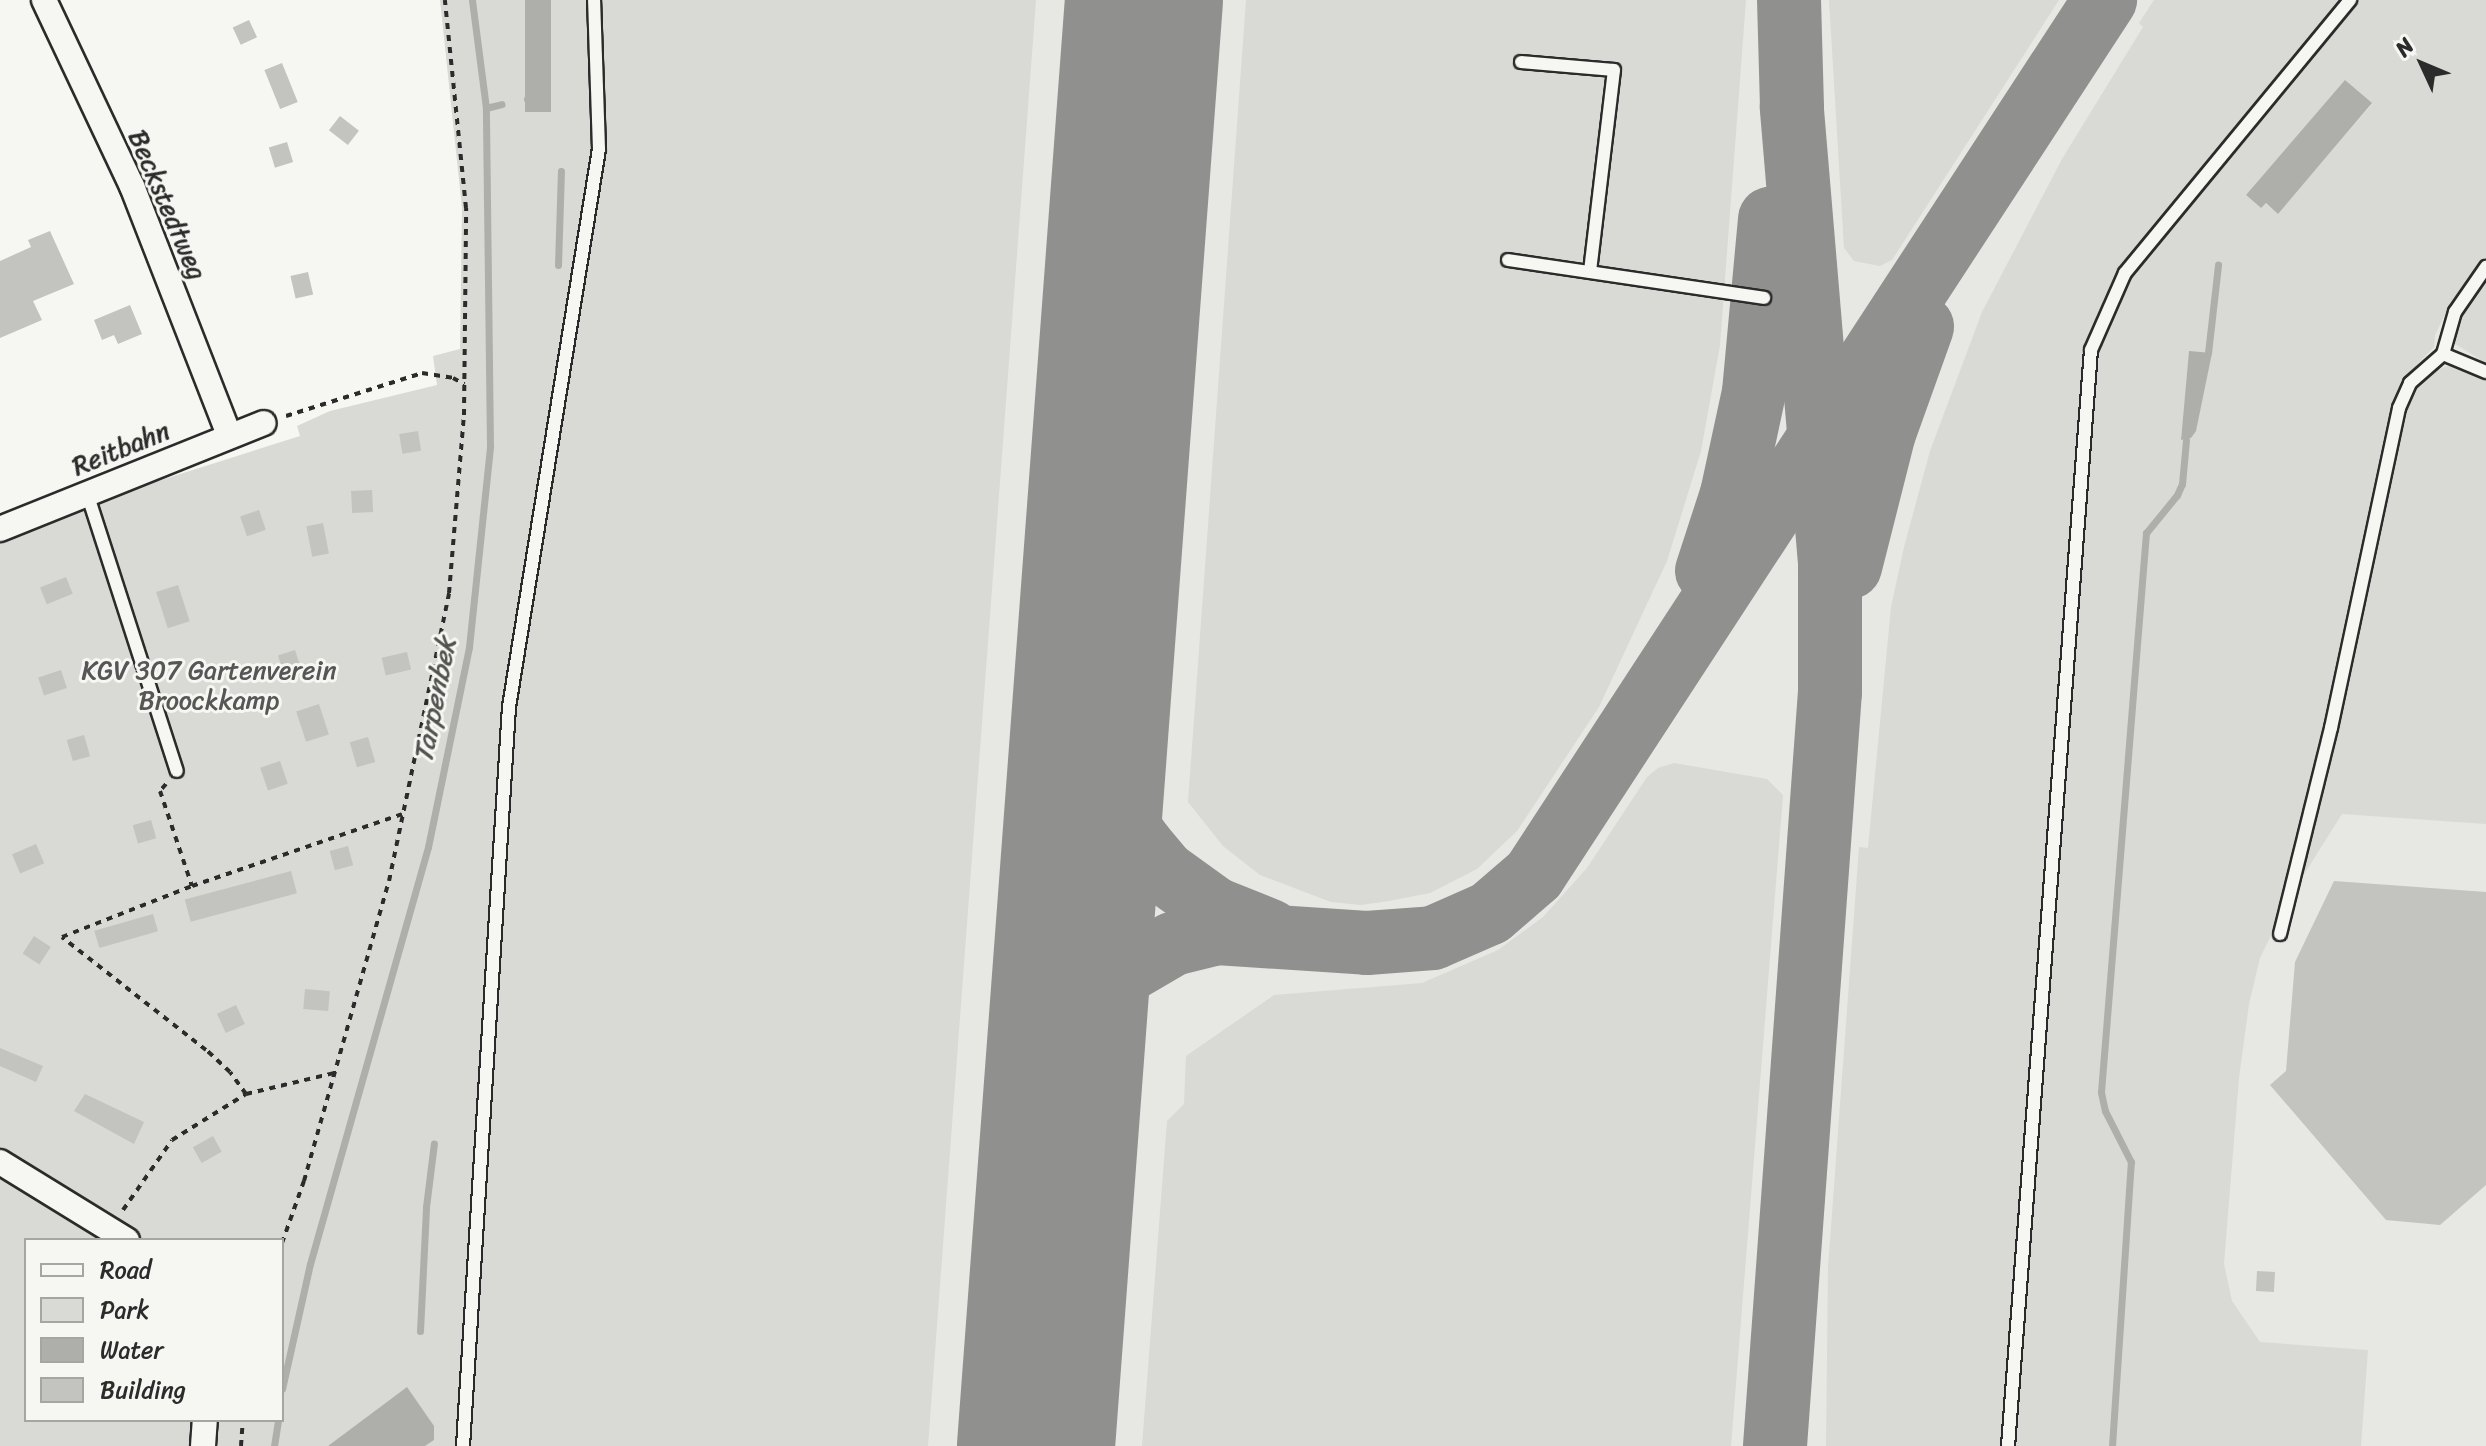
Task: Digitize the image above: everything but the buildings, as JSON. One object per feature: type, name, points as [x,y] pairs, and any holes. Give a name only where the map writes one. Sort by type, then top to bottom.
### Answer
[{"type":"street","name":"Beckstedtweg","points":[[44,0],[132,186],[229,435]]},
{"type":"street","name":"Reitbahn","points":[[0,529],[264,423]]},
{"type":"street","points":[[0,1162],[119,1235]]},
{"type":"street","points":[[203,1446],[205,1422]]},
{"type":"lane","points":[[463,1446],[509,707],[599,149],[594,0]]},
{"type":"lane","points":[[2008,1446],[2091,350],[2125,273],[2350,0]]},
{"type":"lane","points":[[1521,62],[1614,70],[1590,272]]},
{"type":"lane","points":[[1508,260],[1764,298]]},
{"type":"lane","points":[[2280,934],[2331,728],[2399,408],[2410,383],[2443,354],[2455,312],[2486,267]]},
{"type":"lane","points":[[2443,354],[2486,372]]},
{"type":"lane","points":[[87,493],[177,771]]},
{"type":"path","points":[[284,1238],[335,1073],[389,881],[449,593],[459,501],[466,208],[445,0]]},
{"type":"path","points":[[264,423],[422,373],[453,378],[464,384]]},
{"type":"path","points":[[177,771],[160,791],[192,886]]},
{"type":"path","points":[[246,1094],[230,1072],[206,1050],[62,937],[192,886],[402,814]]},
{"type":"path","points":[[119,1235],[147,1173],[172,1140],[246,1094],[335,1073]]},
{"type":"path","points":[[241,1446],[243,1422]]},
{"type":"shaded area","points":[[505,0],[2486,0],[2486,1446],[310,1446],[462,876]]},
{"type":"green space","name":"KGV 307 Gartenverein Broockkamp","points":[[440,0],[1036,0],[928,1446],[425,1446],[434,1440],[328,1446],[212,1446],[214,1422],[284,1422],[284,1238],[24,1238],[24,1422],[194,1422],[192,1446],[0,1446],[0,537],[79,506],[300,436],[297,426],[330,411],[437,385],[433,356],[460,349],[462,208]]},
{"type":"green space","points":[[1246,0],[1746,0],[1720,345],[1701,451],[1667,561],[1599,707],[1517,831],[1477,869],[1430,893],[1361,905],[1331,902],[1260,875],[1223,846],[1188,802]]},
{"type":"green space","points":[[1829,0],[2059,0],[1892,260],[1880,266],[1854,261],[1844,248]]},
{"type":"green space","points":[[2154,0],[2486,0],[2486,259],[2448,308],[2435,335],[2434,347],[2404,378],[2392,407],[2326,726],[2275,927],[2260,958],[2249,1004],[2239,1078],[2224,1264],[2232,1301],[2260,1342],[2368,1350],[2361,1446],[1826,1446],[1828,1268],[1859,847],[1868,848],[1891,607],[1904,547],[1930,451],[1982,312],[2062,159],[2143,27],[2139,23]],"holes":[[[2372,104],[2278,213],[2265,203],[2261,208],[2246,195]],[[2189,352],[2212,354],[2181,440]]]},
{"type":"green space","points":[[2486,276],[2486,363],[2452,342],[2460,314]]},
{"type":"green space","points":[[2451,365],[2486,379],[2486,824],[2342,814],[2298,884],[2405,409],[2427,373]]},
{"type":"green space","points":[[1674,763],[1767,779],[1783,795],[1731,1446],[1142,1446],[1167,1121],[1184,1104],[1186,1056],[1274,995],[1422,983],[1498,950],[1543,917],[1587,868],[1647,777],[1658,768]]},
{"type":"water","points":[[525,0],[551,0],[551,112],[525,112]]},
{"type":"water","points":[[2345,80],[2372,103],[2278,214],[2266,203],[2261,208],[2246,195]]},
{"type":"water","points":[[2189,351],[2212,353],[2196,431],[2191,438],[2181,440]]},
{"type":"water","points":[[407,1387],[434,1426],[434,1440],[425,1446],[328,1446]]},
{"type":"waterway","name":"Tarpenbek","points":[[284,1380],[310,1264],[428,847],[469,647],[490,446],[486,108],[472,0]]},
{"type":"waterway","points":[[527,99],[537,98]]},
{"type":"waterway","points":[[486,108],[502,104]]},
{"type":"waterway","points":[[558,265],[561,171]]},
{"type":"waterway","points":[[2208,353],[2218,265]]},
{"type":"waterway","points":[[2112,1446],[2131,1162],[2105,1111],[2101,1092],[2146,533],[2177,495],[2182,484],[2186,440]]},
{"type":"waterway","points":[[420,1331],[426,1207],[434,1143]]},
{"type":"waterway","name":"Tarpenbek","points":[[274,1446],[278,1422]]},
{"type":"taxiway","points":[[1775,1446],[1830,692],[1830,563],[1792,107],[1789,0]]},
{"type":"taxiway","points":[[1064,1078],[1076,1037],[1104,992],[1125,972],[1173,944],[1217,933],[1367,943],[1433,938],[1490,913],[1534,875],[2105,0]]},
{"type":"taxiway","points":[[1707,571],[1732,494],[1754,392],[1770,219]]},
{"type":"taxiway","points":[[1850,567],[1884,433],[1922,327]]},
{"type":"taxiway","points":[[1091,717],[1107,787],[1121,817],[1143,847],[1165,873],[1215,909],[1270,931]]},
{"type":"runway","points":[[1036,1446],[1144,0]]}]
